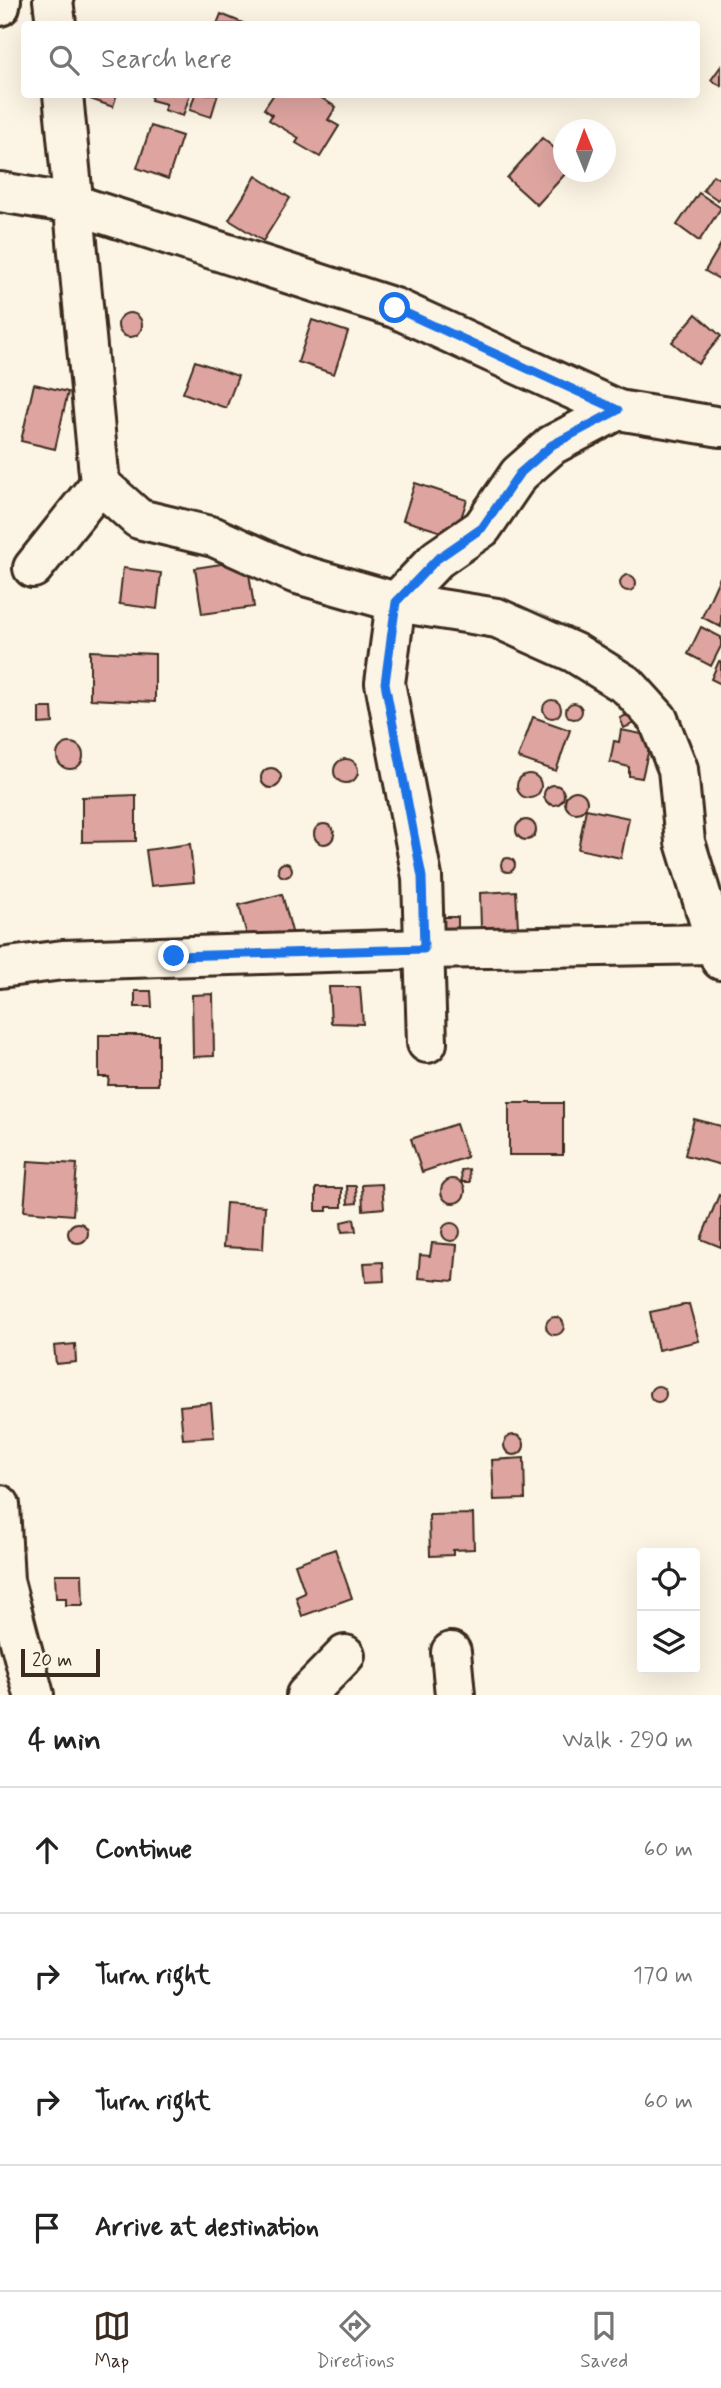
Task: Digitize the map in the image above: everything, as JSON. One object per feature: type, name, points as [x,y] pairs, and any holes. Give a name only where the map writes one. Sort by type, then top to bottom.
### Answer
[{"type":"street","points":[[0,6],[1,0]]},
{"type":"street","points":[[53,0],[56,21]]},
{"type":"street","points":[[0,968],[63,960],[424,949],[718,952],[685,842],[678,769],[658,719],[628,686],[575,653],[497,618],[396,602],[294,573],[214,537],[139,519],[100,484],[64,98]]},
{"type":"street","points":[[0,192],[73,204],[395,308],[618,410],[721,428]]},
{"type":"street","points":[[427,1043],[422,877],[385,683],[396,602],[437,559],[482,528],[519,474],[552,445],[618,410]]},
{"type":"street","points":[[33,568],[100,484]]},
{"type":"street","points":[[0,1504],[4,1581],[34,1695]]},
{"type":"street","points":[[451,1652],[455,1695]]},
{"type":"street","points":[[306,1695],[345,1655]]},
{"type":"building","points":[[221,14],[238,21],[218,21]]},
{"type":"building","points":[[721,66],[721,86],[711,80]]},
{"type":"building","points":[[87,98],[116,98],[113,107]]},
{"type":"building","points":[[189,98],[183,116],[164,110],[166,104],[151,100]]},
{"type":"building","points":[[194,98],[217,98],[211,117],[190,110]]},
{"type":"building","points":[[271,98],[321,98],[336,107],[328,120],[339,126],[320,157],[296,143],[299,138],[269,120],[272,115],[264,109]]},
{"type":"building","points":[[151,126],[182,136],[168,179],[137,168]]},
{"type":"building","points":[[542,138],[553,147],[553,182],[558,182],[537,205],[507,178]]},
{"type":"building","points":[[713,175],[721,180],[721,196],[718,200],[703,190]]},
{"type":"building","points":[[256,176],[290,198],[263,241],[229,220]]},
{"type":"building","points":[[699,193],[721,208],[699,241],[677,225]]},
{"type":"building","points":[[721,244],[721,280],[705,271]]},
{"type":"building","points":[[130,313],[139,316],[142,325],[139,334],[130,337],[121,334],[118,325],[121,316]]},
{"type":"building","points":[[696,314],[721,336],[698,364],[672,342]]},
{"type":"building","points":[[312,320],[348,332],[334,374],[298,362]]},
{"type":"building","points":[[195,361],[238,376],[226,408],[183,393]]},
{"type":"building","points":[[34,384],[68,392],[55,449],[21,441]]},
{"type":"building","points":[[415,483],[467,500],[455,536],[403,520]]},
{"type":"building","points":[[247,560],[254,607],[202,614],[195,568]]},
{"type":"building","points":[[123,568],[161,573],[157,609],[119,604]]},
{"type":"building","points":[[628,575],[634,577],[634,589],[628,591],[622,589],[620,583],[622,577]]},
{"type":"building","points":[[721,577],[721,627],[702,617]]},
{"type":"building","points":[[701,627],[721,637],[721,646],[711,666],[688,654]]},
{"type":"building","points":[[90,651],[155,654],[155,702],[90,699]]},
{"type":"building","points":[[719,661],[721,662],[721,684],[711,679]]},
{"type":"building","points":[[552,700],[558,703],[561,709],[558,715],[552,718],[546,715],[543,709],[546,703]]},
{"type":"building","points":[[574,703],[582,711],[574,719],[566,711]]},
{"type":"building","points":[[39,708],[52,708],[53,723],[39,724]]},
{"type":"building","points":[[631,713],[635,723],[624,728],[620,718]]},
{"type":"building","points":[[533,717],[570,730],[556,771],[518,758]]},
{"type":"building","points":[[621,730],[652,736],[642,778],[629,776],[629,767],[610,762],[614,741],[619,742]]},
{"type":"building","points":[[70,743],[79,747],[83,756],[79,765],[70,769],[61,765],[57,756],[61,747]]},
{"type":"building","points":[[346,759],[355,762],[358,771],[355,780],[346,783],[337,780],[334,771],[337,762]]},
{"type":"building","points":[[271,768],[278,771],[281,778],[278,785],[271,788],[264,785],[261,778],[264,771]]},
{"type":"building","points":[[529,774],[540,781],[541,786],[534,797],[529,798],[518,791],[517,786],[524,775]]},
{"type":"building","points":[[554,785],[561,788],[564,795],[561,802],[554,805],[547,802],[544,795],[547,788]]},
{"type":"building","points":[[576,791],[586,798],[587,802],[580,812],[576,813],[566,806],[565,802],[572,792]]},
{"type":"building","points":[[136,795],[136,841],[82,842],[82,797]]},
{"type":"building","points":[[586,809],[629,818],[621,858],[578,849]]},
{"type":"building","points":[[526,820],[533,823],[536,830],[533,837],[526,840],[519,837],[516,830],[519,823]]},
{"type":"building","points":[[324,824],[331,827],[334,834],[331,841],[324,844],[317,841],[314,834],[317,827]]},
{"type":"building","points":[[190,844],[194,882],[151,886],[146,850]]},
{"type":"building","points":[[505,858],[511,858],[515,865],[511,872],[505,872],[501,868],[501,862]]},
{"type":"building","points":[[282,863],[288,863],[292,870],[288,877],[282,877],[278,873],[278,867]]},
{"type":"building","points":[[516,891],[518,927],[481,929],[480,893]]},
{"type":"building","points":[[282,894],[294,939],[251,951],[239,905]]},
{"type":"building","points":[[437,917],[458,917],[458,930],[437,930]]},
{"type":"building","points":[[329,987],[360,987],[363,1024],[331,1023]]},
{"type":"building","points":[[135,991],[151,991],[152,1007],[135,1007]]},
{"type":"building","points":[[213,994],[214,1056],[193,1057],[192,995]]},
{"type":"building","points":[[99,1035],[158,1035],[158,1085],[108,1085],[109,1077],[99,1077]]},
{"type":"building","points":[[509,1103],[563,1103],[563,1155],[509,1155]]},
{"type":"building","points":[[694,1119],[721,1126],[721,1165],[685,1155]]},
{"type":"building","points":[[456,1124],[467,1157],[422,1172],[411,1139]]},
{"type":"building","points":[[28,1161],[77,1164],[73,1215],[24,1211]]},
{"type":"building","points":[[469,1169],[470,1182],[462,1182],[461,1170]]},
{"type":"building","points":[[453,1179],[464,1186],[465,1191],[458,1202],[453,1203],[442,1196],[441,1191],[448,1180]]},
{"type":"building","points":[[382,1184],[384,1208],[363,1210],[362,1185]]},
{"type":"building","points":[[347,1186],[356,1186],[357,1203],[348,1204]]},
{"type":"building","points":[[316,1188],[342,1188],[342,1207],[327,1207],[327,1211],[316,1211]]},
{"type":"building","points":[[719,1195],[721,1196],[721,1247],[701,1239]]},
{"type":"building","points":[[226,1203],[265,1206],[263,1249],[223,1247]]},
{"type":"building","points":[[354,1219],[356,1231],[342,1232],[341,1222]]},
{"type":"building","points":[[78,1223],[85,1226],[88,1233],[85,1240],[78,1243],[71,1240],[68,1233],[71,1226]]},
{"type":"building","points":[[451,1223],[457,1226],[460,1232],[457,1238],[451,1241],[445,1238],[442,1232],[445,1226]]},
{"type":"building","points":[[432,1243],[457,1245],[454,1281],[418,1278],[420,1255],[430,1256]]},
{"type":"building","points":[[383,1262],[384,1281],[366,1282],[364,1263]]},
{"type":"building","points":[[689,1304],[699,1341],[658,1350],[650,1312]]},
{"type":"building","points":[[551,1317],[559,1317],[564,1326],[562,1333],[551,1335],[546,1330],[546,1322]]},
{"type":"building","points":[[75,1344],[76,1362],[56,1364],[54,1346]]},
{"type":"building","points":[[658,1386],[664,1388],[664,1400],[658,1402],[652,1400],[650,1394],[652,1388]]},
{"type":"building","points":[[211,1403],[214,1437],[183,1439],[180,1406]]},
{"type":"building","points":[[514,1435],[521,1438],[524,1445],[521,1452],[514,1455],[507,1452],[504,1445],[507,1438]]},
{"type":"building","points":[[524,1458],[525,1499],[494,1500],[492,1460]]},
{"type":"building","points":[[473,1514],[474,1549],[453,1550],[453,1555],[430,1556],[429,1515]]},
{"type":"building","points":[[335,1549],[352,1598],[302,1616],[296,1597],[305,1593],[295,1564]]},
{"type":"building","points":[[55,1574],[82,1574],[83,1605],[66,1605],[66,1598],[56,1598]]},
{"type":"route","points":[[174,956],[424,949],[422,877],[385,683],[396,602],[437,559],[482,528],[519,474],[552,445],[618,410],[395,308]]}]
